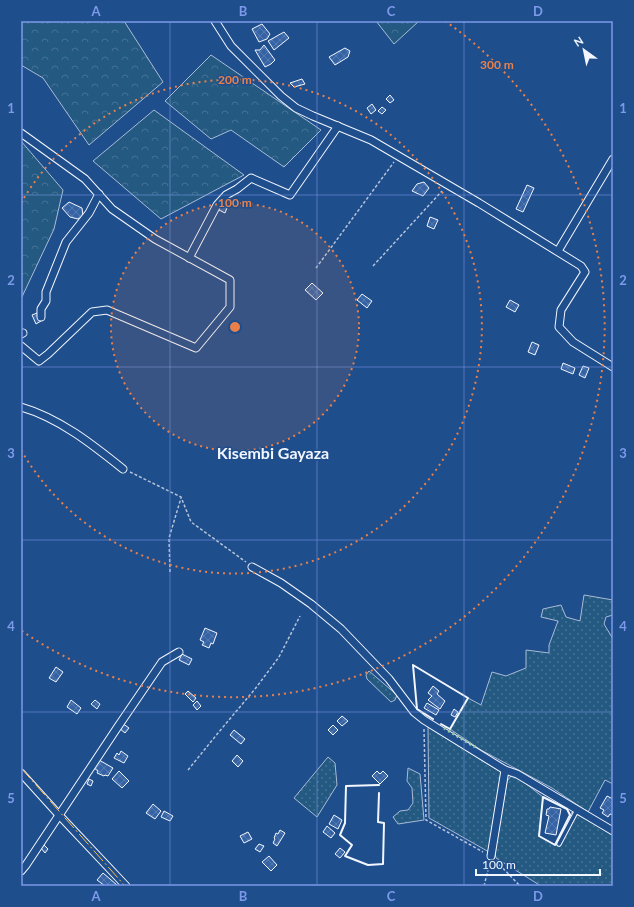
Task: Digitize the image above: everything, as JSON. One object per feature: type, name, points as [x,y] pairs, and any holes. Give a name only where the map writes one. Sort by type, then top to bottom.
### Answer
[{"type":"street","points":[[215,21],[231,46],[280,96],[296,108],[371,140],[580,266],[585,272],[561,310],[559,327],[573,342],[613,367]]},
{"type":"street","points":[[188,258],[217,206],[226,195],[237,189],[251,178],[290,196],[338,126]]},
{"type":"street","points":[[21,132],[85,179],[112,209],[155,240],[230,280],[230,307],[196,348],[107,310],[92,312],[39,361],[21,346]]},
{"type":"street","points":[[558,252],[613,159]]},
{"type":"street","points":[[41,317],[42,309],[46,302],[46,292],[66,242],[88,213],[99,194]]},
{"type":"street","points":[[21,407],[32,410],[82,437],[123,468]]},
{"type":"street","points":[[252,566],[281,582],[341,629],[389,679],[414,712],[424,720],[505,770],[517,774],[613,831]]},
{"type":"street","points":[[21,871],[162,662],[179,652]]},
{"type":"street","points":[[491,856],[505,770]]},
{"type":"street","points":[[21,773],[126,886]]},
{"type":"lane","points":[[559,844],[577,810]]},
{"type":"path","points":[[316,268],[398,156]]},
{"type":"path","points":[[373,266],[447,185]]},
{"type":"path","points":[[123,468],[181,497],[191,522],[252,566]]},
{"type":"path","points":[[170,572],[169,538],[181,497]]},
{"type":"path","points":[[188,770],[255,689],[279,657],[300,616]]},
{"type":"path","points":[[424,720],[426,820],[491,856],[520,886]]},
{"type":"path","points":[[484,886],[491,856]]},
{"type":"green space","points":[[21,21],[124,21],[163,82],[89,145],[43,78],[21,65]]},
{"type":"green space","points":[[376,21],[419,21],[394,44]]},
{"type":"green space","points":[[211,55],[321,130],[284,167],[231,130],[211,139],[165,101]]},
{"type":"green space","points":[[154,110],[244,175],[161,219],[93,161]]},
{"type":"green space","points":[[21,141],[63,190],[54,229],[21,299]]},
{"type":"green space","points":[[584,595],[613,600],[613,615],[606,617],[604,624],[613,639],[613,784],[605,780],[588,812],[552,788],[481,750],[450,729],[468,698],[481,705],[492,672],[506,676],[526,668],[526,650],[549,653],[549,645],[558,621],[541,617],[543,609],[561,605],[566,617],[580,621]]},
{"type":"green space","points":[[369,671],[397,695],[395,700],[391,702],[367,679],[366,675]]},
{"type":"green space","points":[[428,727],[501,772],[489,852],[429,818]]},
{"type":"green space","points":[[328,757],[335,763],[337,785],[317,817],[294,798]]},
{"type":"green space","points":[[408,768],[420,774],[424,820],[398,824],[393,817],[400,811],[408,810],[413,803],[412,788],[407,781]]},
{"type":"green space","points":[[512,775],[516,776],[543,797],[539,836],[556,845],[572,812],[613,833],[613,886],[541,886],[496,858],[495,853],[507,781]]},
{"type":"building","points":[[262,24],[270,34],[267,39],[259,42],[252,29]]},
{"type":"building","points":[[284,32],[289,38],[274,50],[268,41]]},
{"type":"building","points":[[264,45],[275,60],[265,67],[255,50],[260,50]]},
{"type":"building","points":[[345,48],[350,51],[348,57],[335,65],[329,57]]},
{"type":"building","points":[[302,79],[305,84],[294,87],[290,83]]},
{"type":"building","points":[[390,95],[394,100],[390,103],[386,99]]},
{"type":"building","points":[[372,104],[376,110],[371,114],[367,108]]},
{"type":"building","points":[[382,107],[386,110],[382,114],[378,111]]},
{"type":"building","points":[[424,182],[429,188],[423,196],[412,191],[417,184]]},
{"type":"building","points":[[527,185],[534,188],[523,212],[516,209]]},
{"type":"building","points":[[69,202],[82,208],[83,216],[78,219],[70,217],[62,208]]},
{"type":"building","points":[[219,204],[227,208],[225,213],[217,209]]},
{"type":"building","points":[[430,217],[438,220],[434,229],[427,226]]},
{"type":"building","points":[[312,283],[323,293],[316,300],[305,290]]},
{"type":"building","points":[[362,294],[372,301],[367,308],[357,300]]},
{"type":"building","points":[[510,300],[519,305],[515,312],[506,307]]},
{"type":"building","points":[[37,313],[41,321],[36,324],[32,315]]},
{"type":"building","points":[[532,342],[539,345],[535,355],[528,352]]},
{"type":"building","points":[[563,363],[575,368],[573,374],[561,369]]},
{"type":"building","points":[[583,366],[589,368],[585,378],[579,375]]},
{"type":"building","points":[[205,628],[217,633],[213,644],[211,643],[209,648],[202,645],[204,642],[200,640]]},
{"type":"building","points":[[182,654],[192,659],[189,665],[179,660]]},
{"type":"building","points":[[56,667],[63,672],[56,682],[49,678]]},
{"type":"building","points":[[433,686],[439,691],[437,694],[445,701],[440,709],[428,700],[432,696],[428,693]]},
{"type":"building","points":[[188,691],[196,698],[193,702],[185,694]]},
{"type":"building","points":[[71,700],[81,708],[77,714],[67,707]]},
{"type":"building","points":[[95,700],[100,704],[97,709],[91,704]]},
{"type":"building","points":[[197,701],[201,706],[197,710],[193,705]]},
{"type":"building","points":[[427,703],[439,710],[436,715],[424,708]]},
{"type":"building","points":[[454,709],[458,712],[455,717],[451,715]]},
{"type":"building","points":[[342,716],[348,721],[342,726],[337,721]]},
{"type":"building","points":[[122,723],[129,728],[125,733],[119,728]]},
{"type":"building","points":[[333,725],[338,730],[333,735],[328,730]]},
{"type":"building","points":[[234,730],[245,739],[241,744],[230,735]]},
{"type":"building","points":[[121,751],[128,756],[124,763],[114,758],[117,753],[119,755]]},
{"type":"building","points":[[237,755],[243,761],[238,767],[232,761]]},
{"type":"building","points":[[99,760],[113,768],[108,776],[97,773],[98,771],[94,768]]},
{"type":"building","points":[[119,771],[129,781],[122,788],[112,779]]},
{"type":"building","points":[[377,771],[380,774],[383,771],[388,776],[380,784],[372,776]]},
{"type":"building","points":[[89,779],[93,781],[91,786],[87,784]]},
{"type":"building","points":[[607,796],[613,799],[613,815],[610,814],[608,817],[602,813],[604,810],[600,808]]},
{"type":"building","points":[[153,804],[161,811],[155,819],[146,813]]},
{"type":"building","points":[[550,807],[561,809],[556,835],[545,833],[549,816],[546,815],[547,809]]},
{"type":"building","points":[[164,811],[173,816],[170,821],[161,817]]},
{"type":"building","points":[[334,815],[342,820],[338,829],[329,824]]},
{"type":"building","points":[[327,826],[335,833],[331,838],[323,832]]},
{"type":"building","points":[[280,830],[285,833],[277,846],[273,843],[276,833],[278,834]]},
{"type":"building","points":[[248,832],[252,839],[244,843],[240,836]]},
{"type":"building","points":[[259,844],[264,846],[260,852],[255,849]]},
{"type":"building","points":[[44,845],[48,849],[45,853],[41,848]]},
{"type":"building","points":[[340,848],[345,852],[340,858],[335,854]]},
{"type":"building","points":[[269,856],[277,865],[271,871],[262,862]]},
{"type":"building","points":[[103,873],[117,885],[105,886],[97,880]]},
{"type":"hedge","points":[[444,728],[475,747]]},
{"type":"wall","points":[[433,719],[417,709],[413,665],[468,698],[450,729],[441,724]]},
{"type":"wall","points":[[379,785],[346,786],[345,823],[340,835],[352,845],[345,856],[368,865],[383,864],[384,823],[378,822],[379,793]]},
{"type":"wall","points":[[543,797],[567,809],[570,815],[555,845],[539,836],[543,797]]},
{"type":"power","points":[[21,768],[125,886]]},
{"type":"district","name":"Kisembi Gayaza","points":[[273,453]]}]
